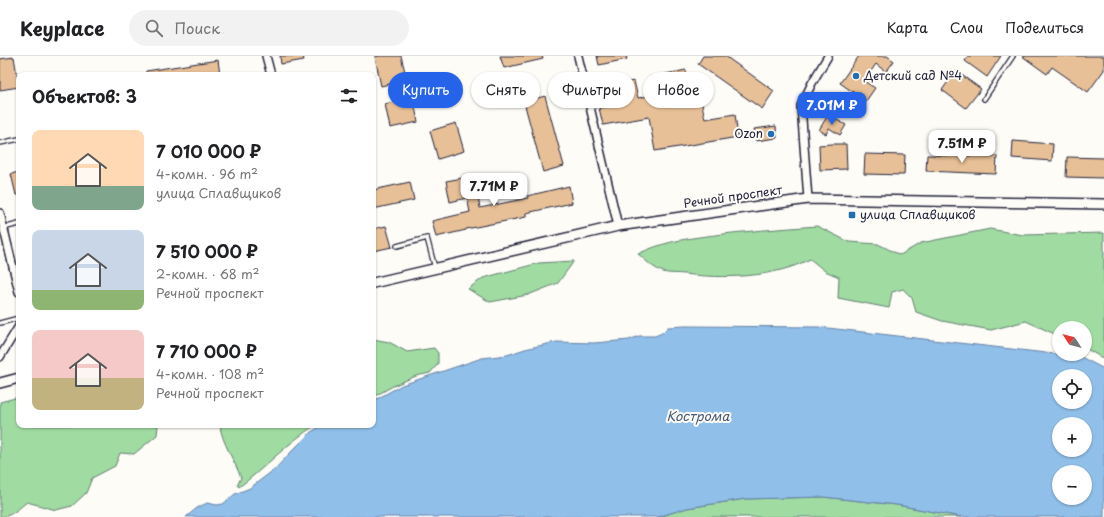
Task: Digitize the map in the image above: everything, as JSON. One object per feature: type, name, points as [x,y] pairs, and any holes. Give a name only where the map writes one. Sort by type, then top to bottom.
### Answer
[{"type":"street","points":[[266,56],[270,72]]},
{"type":"street","points":[[578,56],[618,226]]},
{"type":"street","points":[[808,199],[801,106],[812,83],[828,56]]},
{"type":"street","name":"Речной проспект","points":[[376,282],[618,226],[808,199],[1104,204]]},
{"type":"street","points":[[0,213],[16,279]]},
{"type":"street","points":[[0,357],[16,331]]},
{"type":"street","points":[[0,383],[16,379]]},
{"type":"lane","points":[[984,99],[1013,56]]},
{"type":"lane","points":[[0,143],[16,140]]},
{"type":"lane","points":[[4,228],[16,225]]},
{"type":"lane","points":[[397,246],[427,238],[435,268]]},
{"type":"lane","points":[[0,323],[16,319]]},
{"type":"green space","points":[[817,226],[849,242],[878,244],[900,255],[921,243],[990,229],[1023,235],[1104,233],[1104,359],[1092,352],[1092,321],[1052,321],[1052,333],[1026,321],[991,330],[942,321],[916,312],[912,298],[903,289],[892,292],[889,308],[838,298],[839,277],[825,271],[810,259],[781,270],[748,276],[699,276],[663,272],[638,254],[672,242],[734,233]]},
{"type":"green space","points":[[574,261],[558,283],[528,295],[490,302],[468,289],[483,278],[539,263]]},
{"type":"green space","points":[[376,340],[389,342],[407,352],[434,348],[438,353],[438,364],[430,373],[416,376],[376,395]]},
{"type":"green space","points":[[16,398],[16,428],[158,428],[157,435],[134,454],[120,453],[115,466],[92,478],[86,493],[72,506],[56,510],[27,502],[8,516],[0,517],[0,402]]},
{"type":"green space","points":[[220,428],[312,428],[286,447],[239,487],[237,485],[241,478]]},
{"type":"green space","points":[[823,497],[897,505],[961,517],[658,517],[687,508],[745,499]]},
{"type":"water","name":"Кострома","points":[[685,326],[819,327],[1052,354],[1052,361],[1089,361],[1104,369],[1104,517],[961,517],[897,505],[823,497],[745,499],[687,508],[658,517],[186,517],[197,508],[207,503],[217,505],[223,504],[235,494],[250,488],[275,469],[311,432],[318,428],[376,428],[376,399],[402,385],[482,358],[507,355],[556,342],[594,343],[629,340],[639,336],[655,336],[662,333],[668,327]]},
{"type":"building","points":[[280,56],[303,56],[304,60],[281,64]]},
{"type":"building","points":[[401,56],[405,72],[388,72],[388,84],[381,86],[375,57]]},
{"type":"building","points":[[500,56],[542,56],[543,59],[504,68]]},
{"type":"building","points":[[597,56],[626,56],[627,59],[599,65]]},
{"type":"building","points":[[703,56],[725,56],[774,91],[762,109],[714,75],[714,72],[709,72],[698,64]]},
{"type":"building","name":"Детский сад №4","points":[[859,56],[887,56],[894,61],[886,72],[876,64],[864,81],[875,88],[866,101],[840,83]]},
{"type":"building","points":[[968,56],[1001,56],[987,77],[965,61]]},
{"type":"building","points":[[1022,56],[1104,56],[1104,70],[1088,92],[1052,67],[1047,74]]},
{"type":"building","points":[[14,57],[16,72],[16,87],[0,90],[0,59]]},
{"type":"building","points":[[218,60],[220,72],[146,72]]},
{"type":"building","points":[[686,70],[686,72],[676,72]]},
{"type":"building","points":[[956,71],[981,89],[966,108],[942,90]]},
{"type":"building","points":[[635,85],[638,98],[643,97],[643,108],[703,108],[705,119],[735,114],[738,137],[655,151],[649,117],[603,125],[599,108],[635,108]]},
{"type":"building","points":[[545,96],[564,166],[543,172],[526,108],[540,108],[540,97]]},
{"type":"building","points":[[388,103],[388,108],[415,108],[418,122],[390,128],[385,104]]},
{"type":"building","points":[[828,115],[846,125],[840,135],[829,128],[826,134],[819,130]]},
{"type":"building","points":[[456,123],[464,151],[438,159],[430,131]]},
{"type":"building","points":[[776,126],[777,138],[756,141],[754,129]]},
{"type":"building","points":[[1013,141],[1053,144],[1052,161],[1012,158]]},
{"type":"building","points":[[846,144],[847,169],[820,170],[819,145]]},
{"type":"building","points":[[865,154],[905,155],[904,175],[864,174]]},
{"type":"building","points":[[927,155],[997,156],[996,174],[926,171]]},
{"type":"building","points":[[1067,157],[1104,158],[1104,178],[1066,177]]},
{"type":"building","points":[[16,173],[16,195],[11,174]]},
{"type":"building","points":[[474,176],[480,208],[528,198],[527,196],[569,186],[572,203],[526,213],[526,217],[466,229],[436,237],[432,221],[470,212],[467,198],[450,202],[446,181]]},
{"type":"building","points":[[410,182],[414,200],[376,208],[376,189]]},
{"type":"building","points":[[386,226],[392,247],[376,250],[376,228]]},
{"type":"place","name":"Детский сад №4","points":[[856,76]]},
{"type":"place","name":"Ozon","points":[[771,134]]},
{"type":"place","name":"улица Сплавщиков","points":[[852,215]]}]
